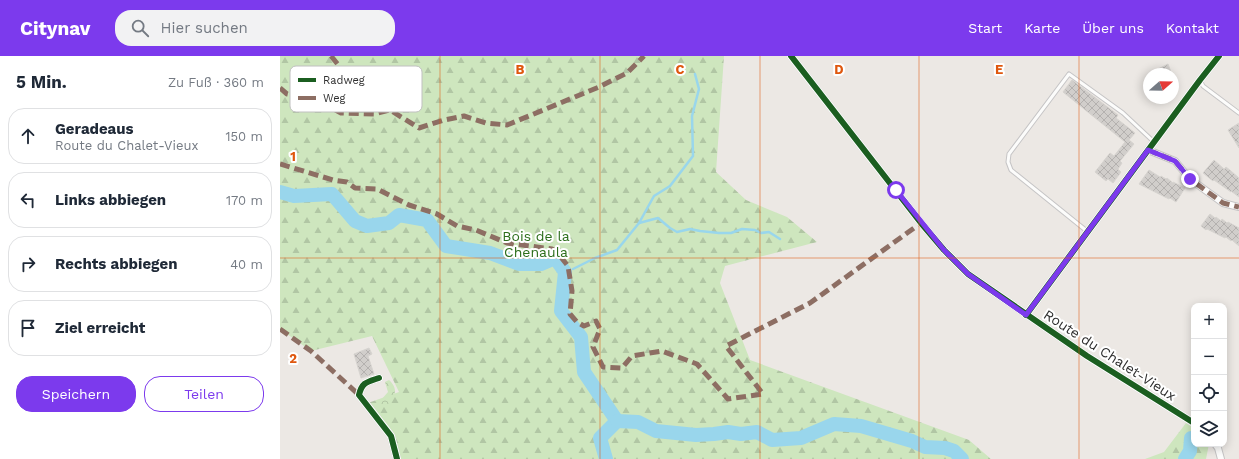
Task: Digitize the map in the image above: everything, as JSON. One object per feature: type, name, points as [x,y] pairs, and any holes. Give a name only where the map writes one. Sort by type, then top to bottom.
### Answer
[{"type":"street","name":"Route du Chalet-Vieux","points":[[791,56],[944,250],[968,274],[1087,356],[1191,421]]},
{"type":"street","points":[[1026,315],[1219,56]]},
{"type":"street","points":[[1148,150],[1175,161],[1190,179],[1223,203],[1239,207]]},
{"type":"street","points":[[379,378],[366,383],[361,387],[359,395],[390,436],[397,459]]},
{"type":"street","points":[[1217,447],[1221,459]]},
{"type":"lane","points":[[1088,232],[1011,170],[1008,162],[1009,154],[1069,74],[1123,113],[1154,142]]},
{"type":"lane","points":[[1200,80],[1203,86],[1239,113]]},
{"type":"green space","name":"Bois de la Chenaula","points":[[280,56],[724,56],[716,172],[746,200],[787,217],[817,242],[725,266],[720,283],[750,360],[969,440],[991,459],[397,459],[391,436],[365,404],[399,392],[372,336],[311,351],[280,329]]},
{"type":"green space","points":[[389,380],[394,387],[395,394],[386,407],[381,406],[381,400],[388,392],[385,382]]},
{"type":"green space","points":[[1186,423],[1191,426],[1191,447],[1208,447],[1206,459],[1145,459],[1164,452]]},
{"type":"building","points":[[1168,64],[1170,68],[1160,68]]},
{"type":"building","points":[[1072,80],[1118,115],[1116,118],[1135,133],[1129,140],[1134,144],[1120,161],[1122,163],[1118,169],[1121,172],[1113,183],[1108,179],[1106,181],[1095,172],[1110,153],[1114,156],[1125,142],[1063,92]]},
{"type":"building","points":[[1239,123],[1239,148],[1228,130]]},
{"type":"building","points":[[1214,160],[1224,169],[1226,167],[1239,178],[1239,197],[1203,173]]},
{"type":"building","points":[[1149,170],[1160,177],[1167,178],[1173,183],[1185,188],[1176,202],[1139,184]]},
{"type":"building","points":[[1210,214],[1221,221],[1222,219],[1239,228],[1239,246],[1232,240],[1231,241],[1226,237],[1225,238],[1207,229],[1206,230],[1201,226]]},
{"type":"building","points":[[369,348],[372,354],[368,356],[374,374],[361,378],[354,354]]},
{"type":"waterway","points":[[573,269],[595,258],[617,250],[639,223],[654,196],[670,186],[693,156],[692,116],[699,89],[695,74]]},
{"type":"waterway","points":[[280,192],[294,196],[332,194],[355,221],[367,226],[389,223],[399,215],[427,220],[446,246],[490,253],[519,264],[541,264],[555,258],[565,272],[561,311],[581,337],[584,372],[617,421],[600,438],[606,459]]},
{"type":"waterway","points":[[639,223],[658,218],[677,232],[690,229],[731,233],[742,229],[755,230],[761,233],[769,232],[780,239]]},
{"type":"waterway","points":[[617,421],[638,422],[656,431],[696,435],[728,432],[741,434],[757,432],[772,440],[801,438],[834,424],[861,426],[912,441],[925,447],[945,448],[954,451],[962,459]]},
{"type":"waterway","points":[[1185,459],[1190,451],[1191,438]]},
{"type":"marked path","points":[[331,56],[339,66]]},
{"type":"marked path","points":[[393,112],[419,128],[444,120],[464,116],[486,123],[507,125],[599,87],[627,73],[644,56]]},
{"type":"marked path","points":[[280,88],[290,95]]},
{"type":"marked path","points":[[339,112],[374,114],[382,112]]},
{"type":"marked path","points":[[1148,150],[1175,161],[1190,179],[1223,203],[1239,207]]},
{"type":"marked path","points":[[280,164],[333,180],[347,182],[355,188],[377,189],[409,205],[437,214],[457,226],[476,230],[507,243],[552,249],[568,266],[572,291],[570,314],[577,322],[584,326],[596,321],[600,329],[593,347],[603,367],[622,368],[632,356],[662,351],[697,364],[728,399],[763,394],[726,346],[810,303],[921,223]]},
{"type":"marked path","points":[[280,329],[311,351],[359,395]]},
{"type":"cycle path","points":[[791,56],[921,223],[944,250],[968,274],[1087,356],[1191,421]]},
{"type":"cycle path","points":[[1026,315],[1219,56]]},
{"type":"cycle path","points":[[379,378],[363,385],[359,395],[391,436],[397,459]]},
{"type":"route","points":[[896,190],[944,250],[968,274],[1026,315],[1148,150],[1175,161],[1190,179]]}]
